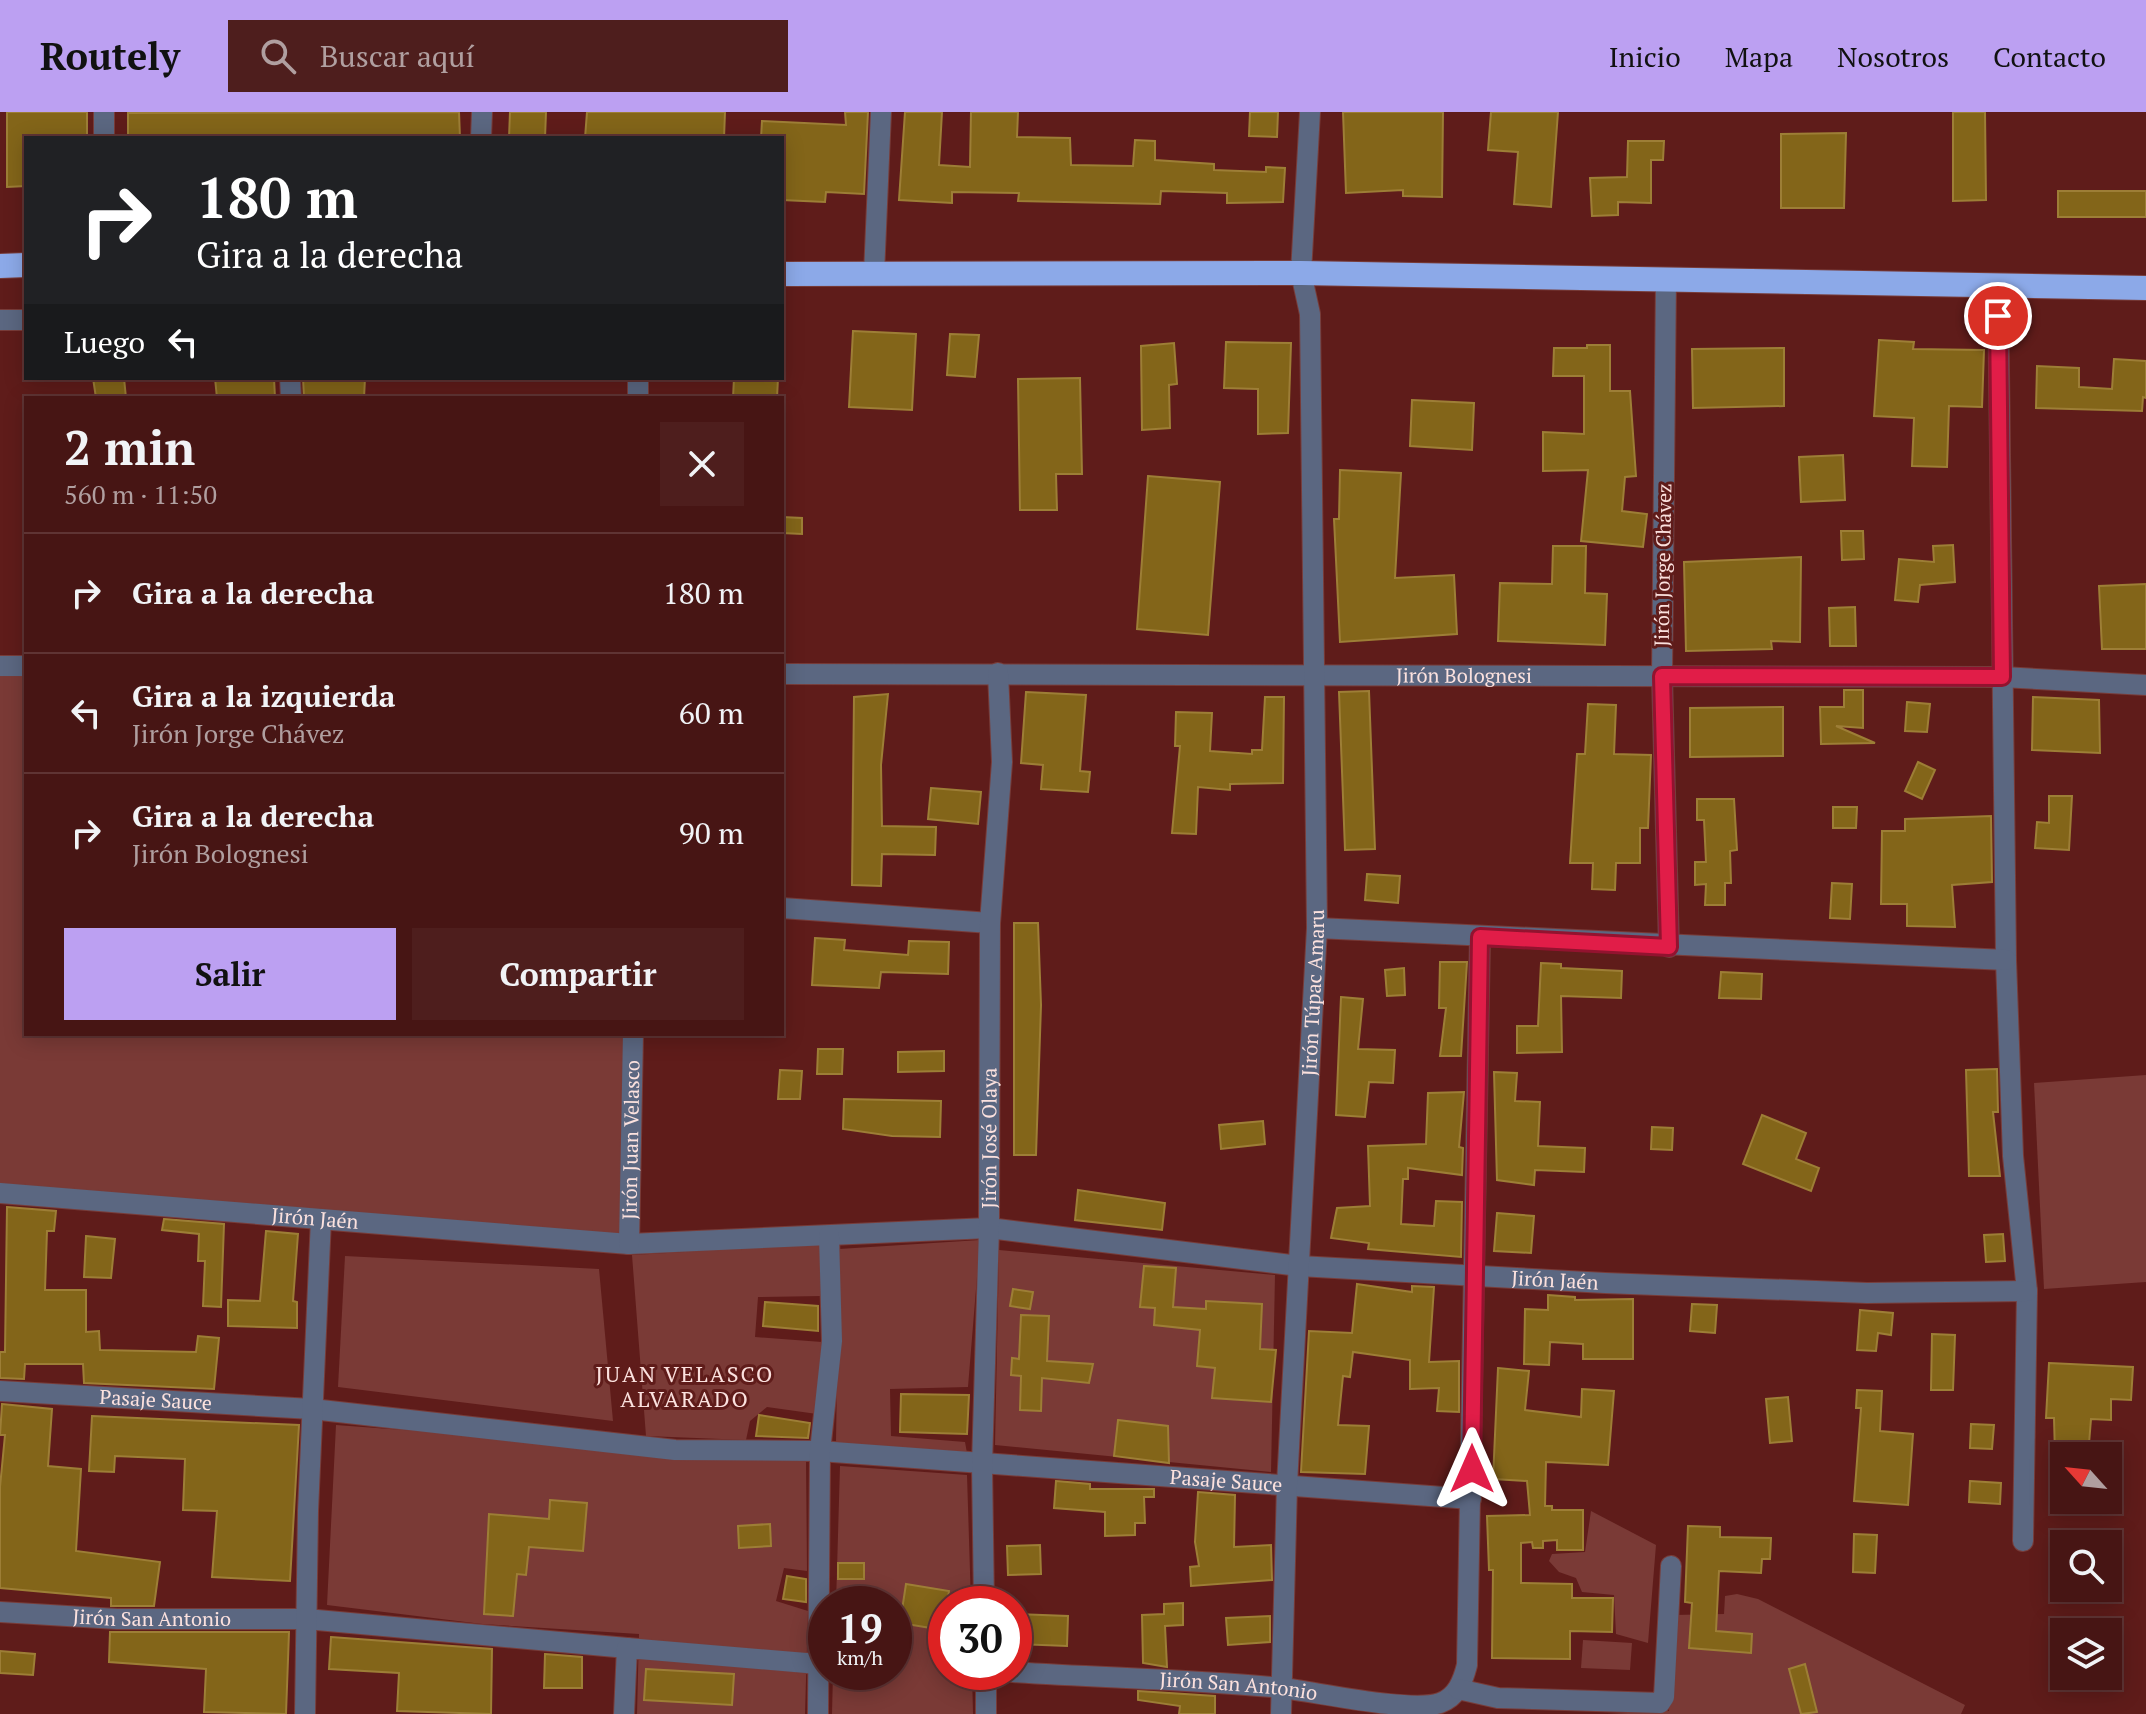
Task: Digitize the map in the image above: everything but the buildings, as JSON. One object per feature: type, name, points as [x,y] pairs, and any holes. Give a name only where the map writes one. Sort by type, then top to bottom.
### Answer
[{"type":"highway","points":[[0,266],[24,265]]},
{"type":"highway","points":[[784,274],[1301,273],[2146,288]]},
{"type":"street","points":[[104,112],[104,136]]},
{"type":"street","points":[[481,136],[482,112]]},
{"type":"street","points":[[874,274],[881,112]]},
{"type":"street","name":"Jirón Túpac Amaru","points":[[1281,1714],[1287,1485],[1317,928],[1310,314],[1301,273],[1310,112]]},
{"type":"street","name":"Jirón Jorge Chávez","points":[[1666,278],[1662,676],[1669,947]]},
{"type":"street","points":[[1998,285],[2006,960],[2013,1156],[2027,1291],[2023,1541]]},
{"type":"street","points":[[0,320],[24,320]]},
{"type":"street","points":[[0,666],[24,666]]},
{"type":"street","name":"Jirón Bolognesi","points":[[784,674],[1315,672],[2002,677],[2146,685]]},
{"type":"street","name":"Jirón José Olaya","points":[[984,1586],[982,1465],[989,1228],[990,923],[1002,762],[998,673]]},
{"type":"street","points":[[784,908],[990,923]]},
{"type":"street","points":[[1317,928],[1669,947],[2006,960]]},
{"type":"street","points":[[1480,937],[1467,1665],[1458,1689],[1498,1698],[1660,1703],[1664,1697],[1671,1566]]},
{"type":"street","name":"Jirón Juan Velasco","points":[[629,1244],[633,1036]]},
{"type":"street","name":"Jirón Jaén","points":[[0,1193],[629,1244],[989,1228],[1299,1266],[1867,1293],[2027,1291]]},
{"type":"street","points":[[305,1714],[312,1409],[321,1219]]},
{"type":"street","points":[[819,1586],[820,1451],[832,1341],[829,1236]]},
{"type":"street","name":"Pasaje Sauce","points":[[0,1391],[312,1409],[675,1450],[820,1451],[1471,1499]]},
{"type":"street","name":"Jirón San Antonio","points":[[0,1612],[117,1619],[306,1619],[808,1663]]},
{"type":"street","points":[[624,1714],[627,1648]]},
{"type":"street","name":"Jirón San Antonio","points":[[1032,1673],[1282,1688],[1346,1698],[1429,1705],[1449,1698],[1458,1689]]},
{"type":"street","points":[[818,1690],[818,1714]]},
{"type":"street","points":[[986,1690],[986,1714]]},
{"type":"shaded area","points":[[0,666],[24,666],[24,1036],[635,1036],[629,1244],[0,1193]]},
{"type":"shaded area","points":[[2146,1075],[2146,1282],[2044,1289],[2034,1083]]},
{"type":"shaded area","points":[[980,1240],[968,1387],[890,1389],[891,1436],[965,1442],[967,1453],[836,1442],[839,1249]]},
{"type":"shaded area","points":[[823,1244],[822,1296],[758,1297],[755,1337],[822,1342],[817,1414],[767,1407],[750,1421],[746,1440],[646,1436],[632,1255]]},
{"type":"shaded area","points":[[999,1250],[1275,1275],[1271,1472],[995,1445]]},
{"type":"shaded area","points":[[345,1256],[599,1269],[613,1421],[338,1387]]},
{"type":"shaded area","points":[[336,1425],[806,1460],[807,1571],[784,1568],[776,1601],[808,1611],[805,1714],[637,1714],[639,1634],[482,1624],[327,1605]]},
{"type":"shaded area","points":[[840,1466],[967,1475],[970,1586],[928,1586],[928,1690],[972,1690],[973,1714],[832,1714],[833,1690],[912,1690],[912,1586],[837,1586]]},
{"type":"shaded area","points":[[1591,1511],[1656,1545],[1648,1643],[1616,1634],[1614,1595],[1582,1592],[1576,1578],[1559,1572],[1549,1561],[1552,1554],[1585,1552]]},
{"type":"shaded area","points":[[1737,1594],[1758,1599],[1965,1705],[1961,1714],[1607,1714],[1669,1711],[1673,1615],[1724,1614],[1725,1596]]},
{"type":"shaded area","points":[[1583,1640],[1632,1643],[1630,1670],[1581,1668]]},
{"type":"district","name":"JUAN VELASCO ALVARADO","points":[[685,1386]]},
{"type":"route","points":[[1472,1469],[1480,937],[1669,947],[1662,676],[2002,677],[1998,316]]}]
